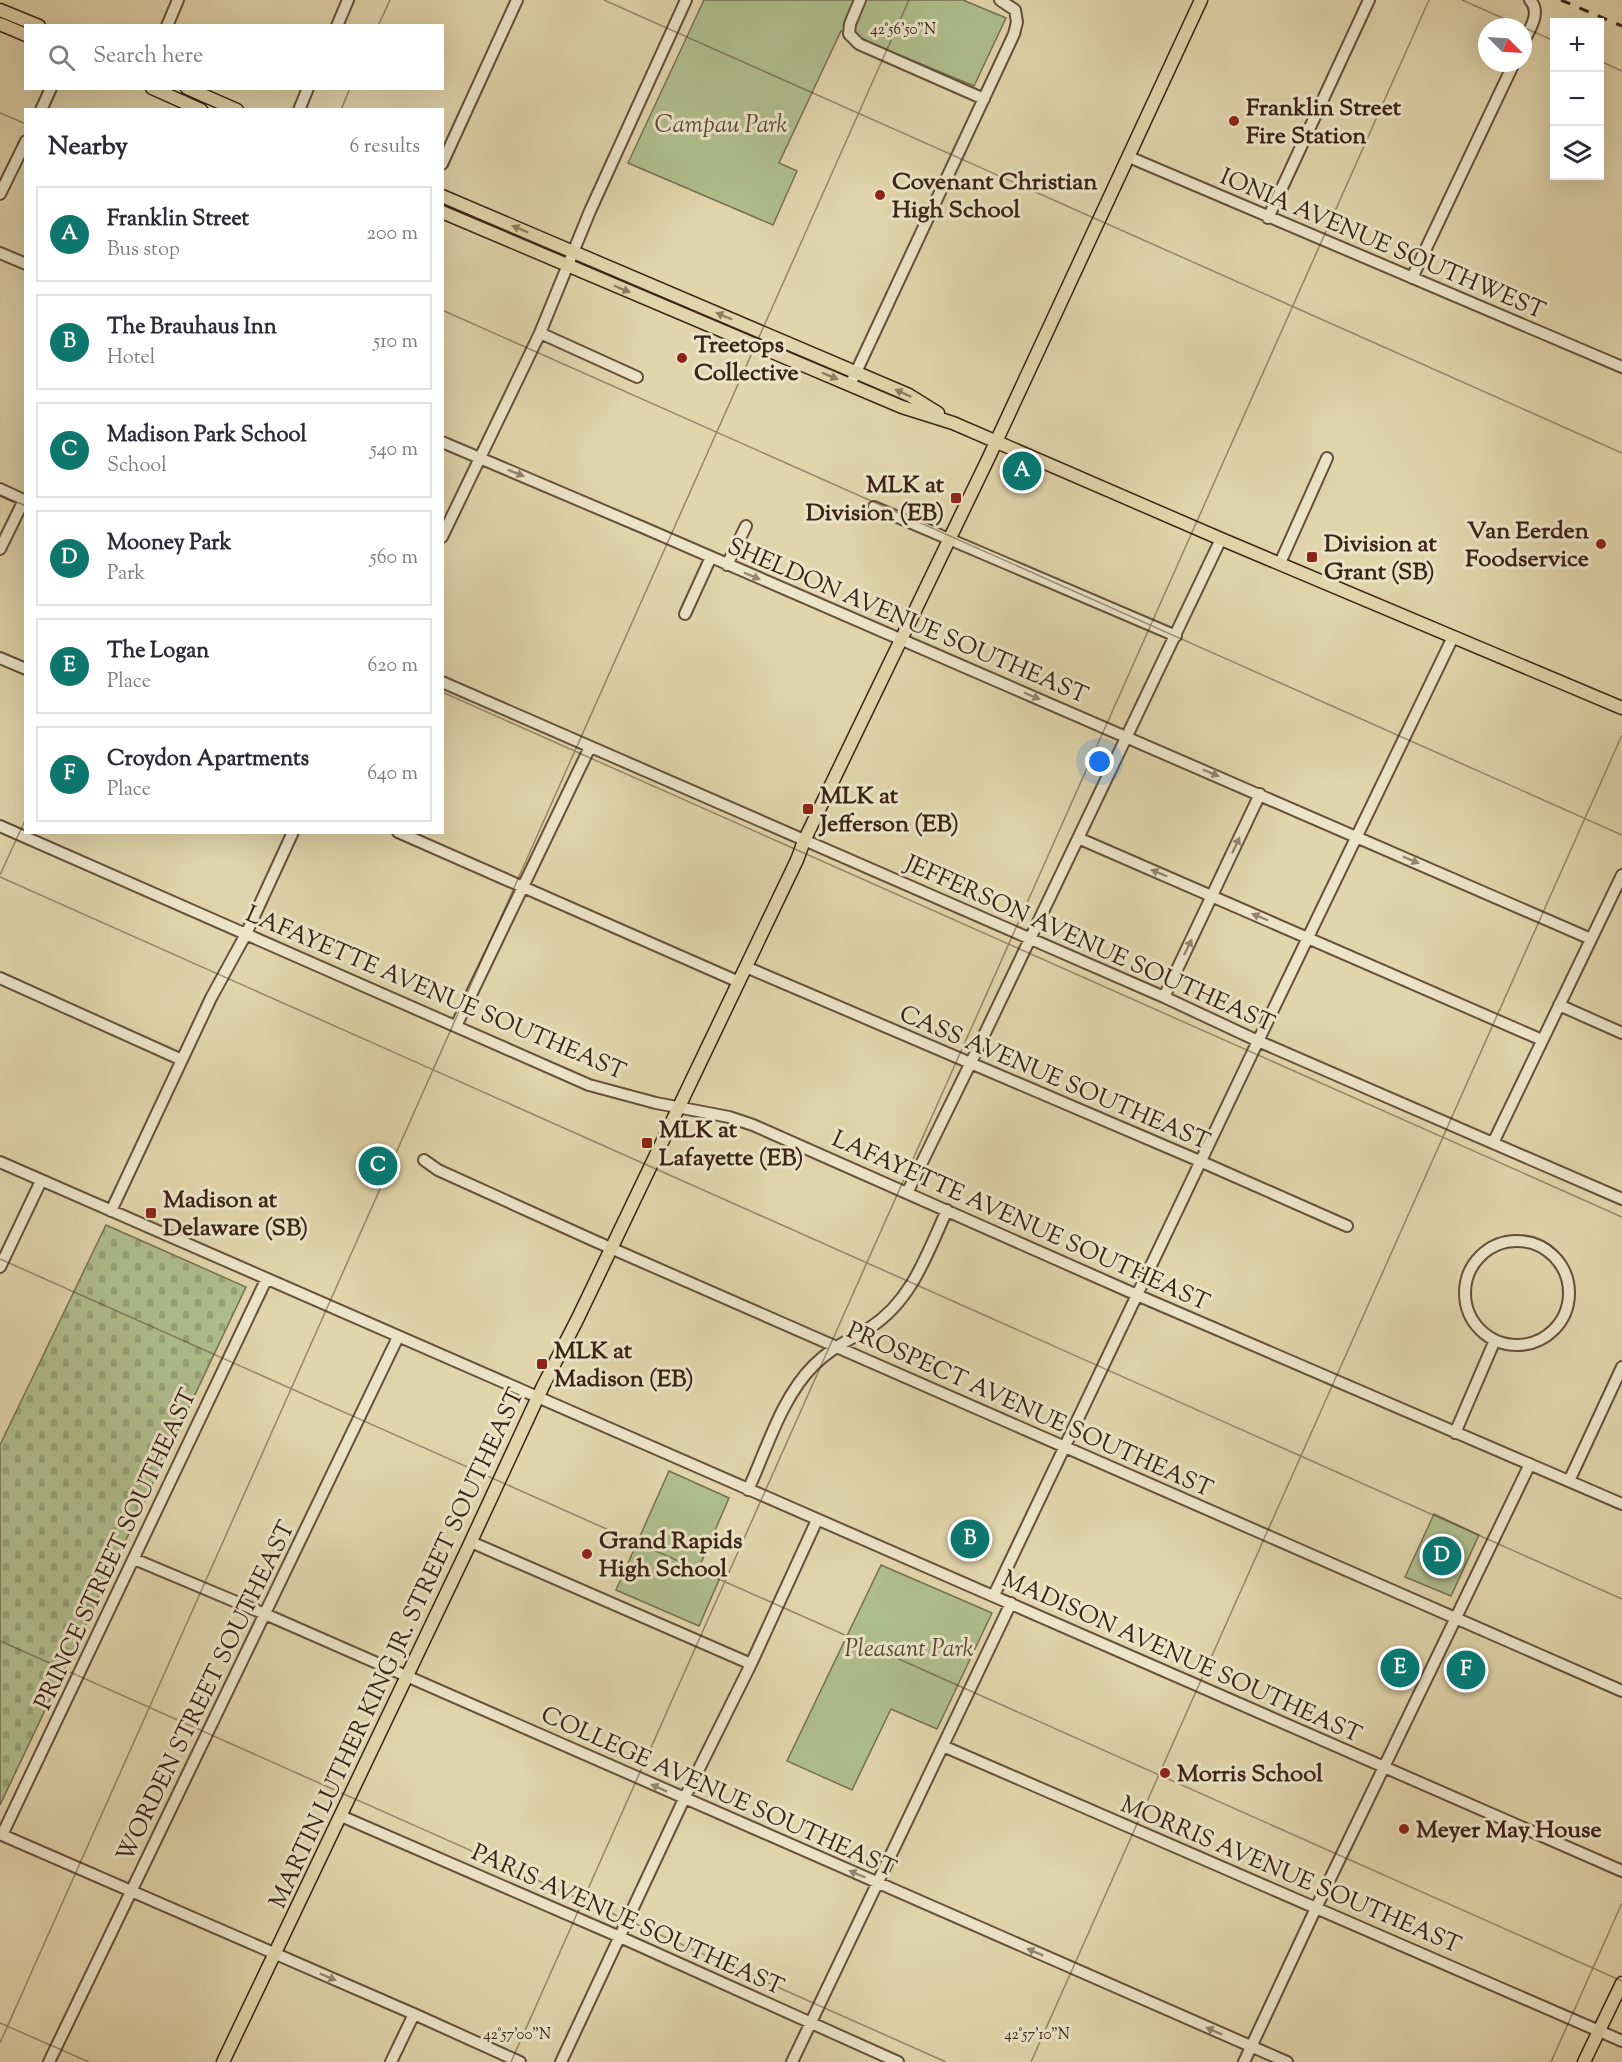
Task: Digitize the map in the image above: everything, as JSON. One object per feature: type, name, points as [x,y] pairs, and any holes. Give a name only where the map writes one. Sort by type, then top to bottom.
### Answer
[{"type":"main road","name":"MARTIN LUTHER KING JR. STREET SOUTHEAST","points":[[223,2062],[407,1678],[537,1398],[612,1248],[804,841],[951,538],[1202,0]]},
{"type":"main road","points":[[2,8],[35,24]]},
{"type":"main road","points":[[0,24],[24,34]]},
{"type":"main road","points":[[156,90],[197,108]]},
{"type":"main road","points":[[191,90],[220,106]]},
{"type":"main road","points":[[444,197],[909,395],[953,423]]},
{"type":"main road","points":[[444,213],[850,385],[996,441],[1221,539],[1622,708]]},
{"type":"main road","points":[[1584,2062],[1622,1983]]},
{"type":"street","points":[[167,24],[178,0]]},
{"type":"street","points":[[338,24],[348,0]]},
{"type":"street","points":[[444,160],[517,0]]},
{"type":"street","points":[[444,533],[540,333],[590,211],[686,0]]},
{"type":"street","points":[[860,0],[850,24],[849,34],[859,44],[984,99]]},
{"type":"street","points":[[850,385],[1014,34],[1017,22],[1015,10],[1000,0]]},
{"type":"street","points":[[1268,218],[1369,0]]},
{"type":"street","points":[[1532,2],[1536,13],[1532,24]]},
{"type":"street","points":[[1412,278],[1510,72]]},
{"type":"street","points":[[42,108],[50,90]]},
{"type":"street","points":[[300,108],[307,90]]},
{"type":"street","points":[[0,194],[24,145]]},
{"type":"street","name":"IONIA AVENUE SOUTHWEST","points":[[1129,157],[1622,367]]},
{"type":"street","points":[[0,253],[24,263]]},
{"type":"street","points":[[540,333],[637,377]]},
{"type":"street","name":"SHELDON AVENUE SOUTHEAST","points":[[444,443],[1591,939]]},
{"type":"street","points":[[1280,563],[1327,458]]},
{"type":"street","points":[[0,489],[24,500]]},
{"type":"street","points":[[0,549],[24,502]]},
{"type":"street","points":[[874,507],[1176,636]]},
{"type":"street","points":[[727,565],[746,526]]},
{"type":"street","points":[[907,1192],[971,1064],[1221,539]]},
{"type":"street","points":[[685,614],[711,557]]},
{"type":"street","points":[[994,1595],[1453,637]]},
{"type":"street","points":[[0,658],[24,668]]},
{"type":"street","name":"JEFFERSON AVENUE SOUTHEAST","points":[[444,683],[1622,1199]]},
{"type":"street","points":[[456,1026],[590,747]]},
{"type":"street","points":[[1164,997],[1260,795]]},
{"type":"street","name":"LAFAYETTE AVENUE SOUTHEAST","points":[[0,826],[589,1085],[628,1097],[729,1117],[753,1125],[1137,1295],[1622,1504]]},
{"type":"street","points":[[111,1211],[211,998],[246,934],[292,834]]},
{"type":"street","points":[[403,834],[739,982]]},
{"type":"street","points":[[1078,838],[1542,1040]]},
{"type":"street","points":[[1493,1143],[1622,875]]},
{"type":"street","name":"CASS AVENUE SOUTHEAST","points":[[746,967],[1347,1226]]},
{"type":"street","points":[[0,978],[182,1060]]},
{"type":"street","points":[[1559,1005],[1622,1033]]},
{"type":"street","name":"PROSPECT AVENUE SOUTHEAST","points":[[424,1160],[438,1170],[612,1248],[1622,1690]]},
{"type":"street","name":"MADISON AVENUE SOUTHEAST","points":[[0,1162],[1622,1871]]},
{"type":"street","points":[[0,1267],[41,1181]]},
{"type":"street","points":[[748,1490],[782,1413],[795,1390],[814,1365],[835,1346],[871,1327],[901,1301],[919,1273],[947,1210]]},
{"type":"street","points":[[1529,1242],[1542,1247],[1558,1261],[1568,1281],[1570,1295],[1564,1316],[1550,1334],[1538,1341],[1516,1345],[1495,1340],[1479,1328],[1468,1310],[1465,1297],[1466,1283],[1471,1270],[1489,1249],[1502,1243],[1529,1242]]},
{"type":"street","name":"PRINCE STREET SOUTHEAST","points":[[1,1835],[266,1280]]},
{"type":"street","name":"WORDEN STREET SOUTHEAST","points":[[49,2062],[398,1337]]},
{"type":"street","points":[[1455,1433],[1495,1340]]},
{"type":"street","points":[[1569,1481],[1622,1367]]},
{"type":"street","points":[[1244,2062],[1530,1464]]},
{"type":"street","points":[[561,2062],[684,1799],[751,1664],[817,1520]]},
{"type":"street","points":[[471,1542],[751,1664]]},
{"type":"street","name":"COLLEGE AVENUE SOUTHEAST","points":[[134,1559],[265,1614],[1287,2062]]},
{"type":"street","points":[[792,2062],[1011,1603]]},
{"type":"street","name":"MORRIS AVENUE SOUTHEAST","points":[[943,1746],[1622,2040]]},
{"type":"street","name":"PARIS AVENUE SOUTHEAST","points":[[340,1816],[620,1937],[898,2062]]},
{"type":"street","points":[[1,1835],[520,2062]]},
{"type":"street","points":[[390,2062],[414,2014]]},
{"type":"green space","name":"Campau Park","points":[[704,0],[963,0],[1006,18],[974,86],[841,31],[779,163],[797,171],[773,225],[628,163]]},
{"type":"green space","points":[[106,1225],[246,1287],[0,1805],[0,1445]]},
{"type":"green space","points":[[669,1471],[729,1498],[701,1563],[722,1573],[699,1626],[616,1590]]},
{"type":"green space","points":[[1434,1514],[1479,1535],[1451,1596],[1405,1577]]},
{"type":"green space","name":"Pleasant Park","points":[[881,1565],[992,1613],[937,1729],[891,1709],[852,1790],[787,1761]]},
{"type":"railway","points":[[1561,0],[1622,26]]},
{"type":"place","name":"Franklin Street Fire Station","points":[[1234,121]]},
{"type":"place","name":"Covenant Christian High School","points":[[880,195]]},
{"type":"place","name":"Treetops Collective","points":[[682,358]]},
{"type":"place","name":"Franklin Street","points":[[1022,471]]},
{"type":"place","name":"MLK at Division (EB)","points":[[956,498]]},
{"type":"place","name":"Van Eerden Foodservice","points":[[1601,544]]},
{"type":"place","name":"Division at Grant (SB)","points":[[1312,557]]},
{"type":"place","name":"MLK at Jefferson (EB)","points":[[808,809]]},
{"type":"place","name":"MLK at Lafayette (EB)","points":[[647,1143]]},
{"type":"place","name":"Madison Park School","points":[[378,1166]]},
{"type":"place","name":"Madison at Delaware (SB)","points":[[151,1213]]},
{"type":"place","name":"MLK at Madison (EB)","points":[[542,1364]]},
{"type":"place","name":"The Brauhaus Inn","points":[[970,1539]]},
{"type":"place","name":"Grand Rapids High School","points":[[587,1554]]},
{"type":"place","name":"Mooney Park","points":[[1442,1556]]},
{"type":"place","name":"The Logan","points":[[1400,1668]]},
{"type":"place","name":"Croydon Apartments","points":[[1466,1670]]},
{"type":"place","name":"Morris School","points":[[1165,1773]]},
{"type":"place","name":"Meyer May House","points":[[1404,1829]]}]
